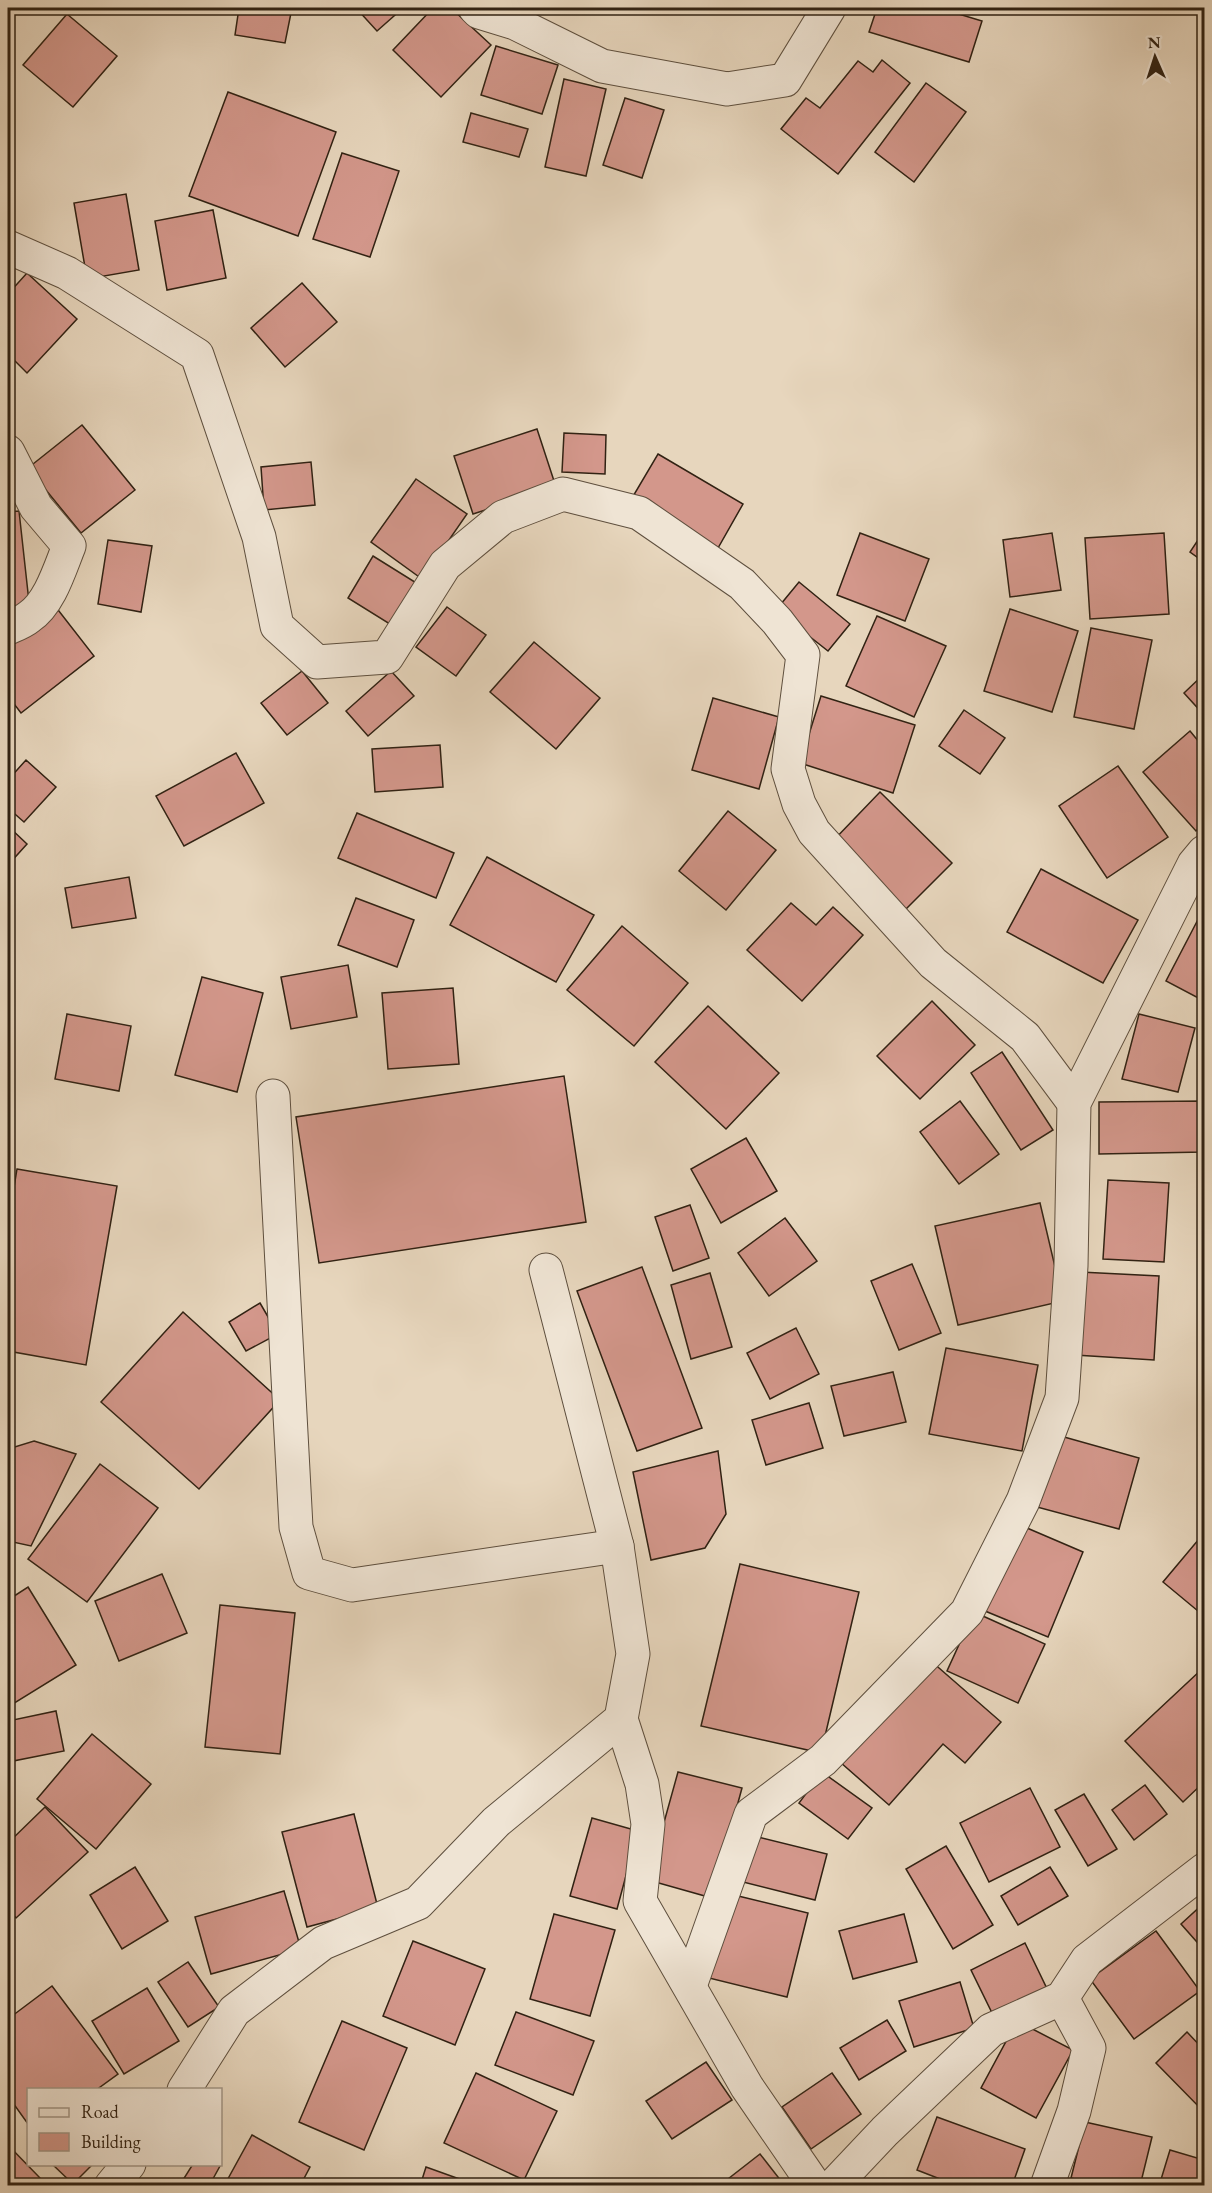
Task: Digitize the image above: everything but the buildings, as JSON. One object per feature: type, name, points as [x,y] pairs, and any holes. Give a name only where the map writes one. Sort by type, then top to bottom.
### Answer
[{"type":"street","points":[[475,8],[478,12],[515,23],[602,66],[727,89],[785,80],[817,13]]},
{"type":"street","points":[[8,247],[66,273],[197,355],[259,537],[277,626],[317,662],[387,657],[445,565],[503,517],[563,494],[639,513],[742,584],[777,621],[803,655],[788,769],[799,804],[814,832],[933,963],[1025,1037],[1074,1103]]},
{"type":"street","points":[[8,452],[36,507],[69,546],[54,585],[42,603],[31,617],[8,628]]},
{"type":"street","points":[[690,1986],[751,1814],[823,1760],[967,1612],[1023,1501],[1062,1398],[1071,1266],[1074,1103],[1194,864],[1204,852]]},
{"type":"street","points":[[273,1096],[296,1527],[309,1573],[352,1585],[617,1546]]},
{"type":"street","points":[[546,1270],[617,1546],[633,1654],[621,1719],[642,1784],[648,1824],[640,1901],[747,2087],[815,2186]]},
{"type":"street","points":[[185,2088],[234,2011],[323,1943],[418,1903],[496,1822],[621,1719]]},
{"type":"street","points":[[832,2186],[885,2131],[991,2030],[1062,1998],[1087,1960],[1204,1870]]},
{"type":"street","points":[[1047,2186],[1074,2111],[1089,2048],[1062,1998]]},
{"type":"street","points":[[111,2186],[127,2166]]}]
